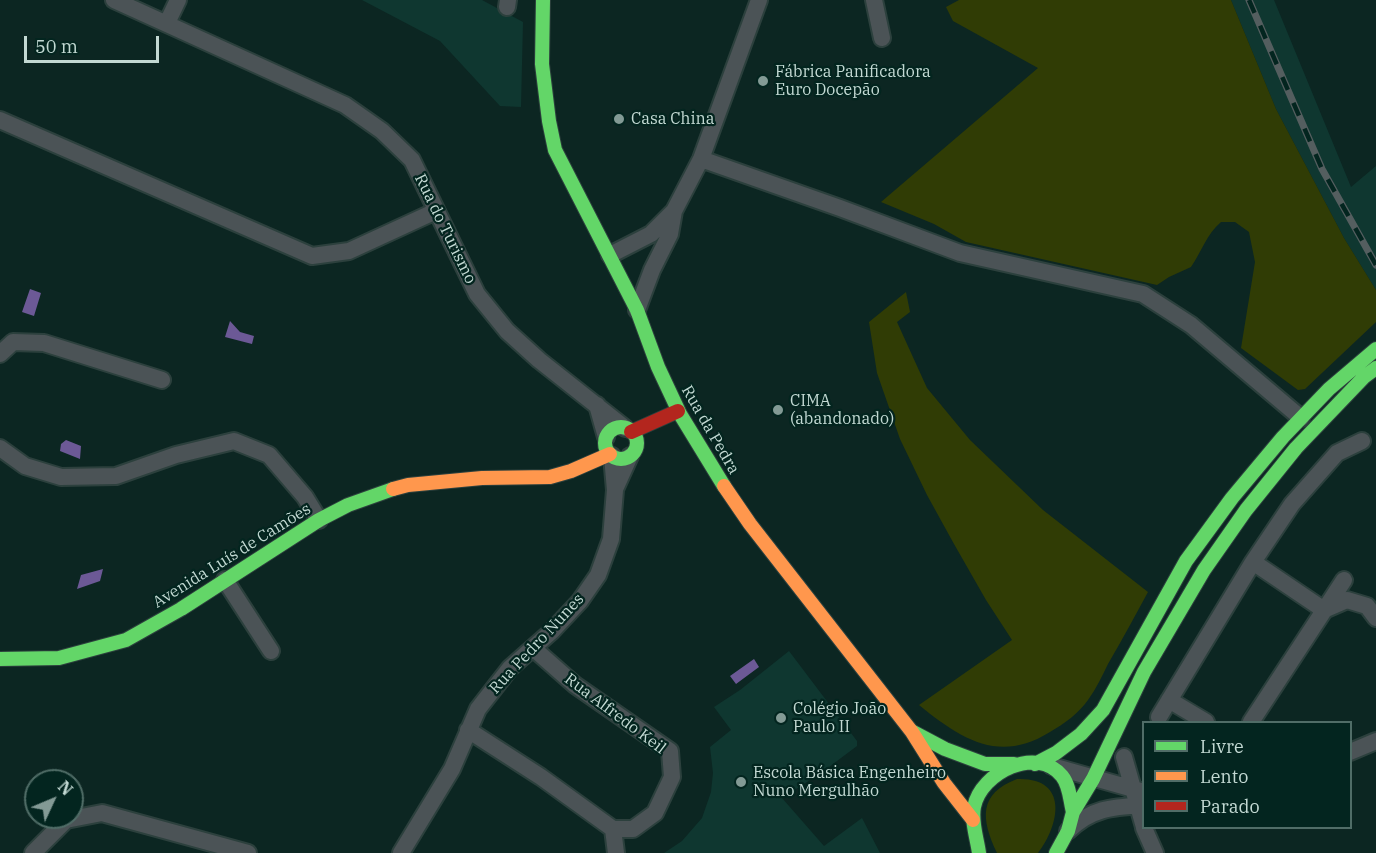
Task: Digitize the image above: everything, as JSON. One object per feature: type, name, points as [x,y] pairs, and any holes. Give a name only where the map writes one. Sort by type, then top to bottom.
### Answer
[{"type":"street","name":"Rua do Turismo","points":[[114,0],[345,105],[382,131],[412,160],[477,294],[507,331],[539,360],[628,430]]},
{"type":"street","points":[[167,23],[178,0]]},
{"type":"street","name":"Rua da Pedra","points":[[543,0],[542,64],[555,150],[637,310],[658,367],[678,411],[711,468],[750,524],[912,732],[944,783],[973,820]]},
{"type":"street","points":[[637,310],[652,270],[670,234],[674,211],[700,159],[759,0]]},
{"type":"street","points":[[874,0],[882,38]]},
{"type":"street","points":[[0,120],[312,256],[349,251],[436,211]]},
{"type":"street","points":[[700,159],[960,253],[1143,294],[1191,324],[1301,418]]},
{"type":"street","points":[[610,255],[651,234],[674,211]]},
{"type":"street","points":[[0,354],[13,342],[44,343],[162,380]]},
{"type":"street","points":[[980,853],[973,820],[974,805],[984,784],[994,774],[1035,764],[1056,753],[1081,734],[1102,710],[1186,561],[1232,498],[1329,389],[1376,349]]},
{"type":"street","points":[[1056,853],[1068,831],[1073,812],[1093,778],[1144,672],[1204,570],[1246,510],[1296,448],[1364,377],[1376,368]]},
{"type":"street","points":[[597,405],[606,438],[606,448],[611,455]]},
{"type":"street","name":"Avenida Luís de Camões","points":[[482,478],[554,465],[606,438],[616,428],[628,430],[678,411]]},
{"type":"street","points":[[628,430],[636,444],[636,449],[630,456]]},
{"type":"street","points":[[0,448],[25,466],[61,477],[116,476],[176,454],[234,441],[269,455],[305,497],[319,520]]},
{"type":"street","points":[[1159,717],[1253,562],[1292,504],[1337,453],[1362,441]]},
{"type":"street","name":"Avenida Luís de Camões","points":[[0,659],[60,658],[126,640],[181,609],[319,520],[381,492],[408,485],[482,478],[550,477],[611,455],[621,459],[630,456]]},
{"type":"street","name":"Rua Pedro Nunes","points":[[401,853],[452,769],[478,709],[510,668],[580,601],[597,575],[611,539],[615,490],[611,455]]},
{"type":"street","name":"Rua Pedro Nunes","points":[[615,490],[630,456]]},
{"type":"street","points":[[1253,562],[1324,610]]},
{"type":"street","points":[[225,580],[271,651]]},
{"type":"street","points":[[1252,721],[1344,580]]},
{"type":"street","points":[[1324,610],[1347,600],[1367,606],[1376,618]]},
{"type":"street","name":"Rua Alfredo Keil","points":[[533,648],[575,686],[670,751],[672,777],[655,813],[633,829],[613,829]]},
{"type":"street","points":[[1169,700],[1203,721]]},
{"type":"street","points":[[1119,722],[1119,743],[1140,794],[1142,810]]},
{"type":"street","points":[[468,730],[541,777],[613,829],[616,853]]},
{"type":"street","points":[[912,732],[945,749],[985,764],[1035,764],[1093,778],[1140,794]]},
{"type":"street","points":[[1352,751],[1376,741]]},
{"type":"street","points":[[1035,764],[1062,776],[1073,812]]},
{"type":"street","points":[[1068,831],[1091,813],[1140,794]]},
{"type":"street","points":[[33,853],[66,819],[102,813],[248,853]]},
{"type":"street","points":[[1145,829],[1155,853]]},
{"type":"street","points":[[976,834],[985,853]]},
{"type":"shaded area","points":[[362,0],[482,0],[523,22],[521,107],[500,106],[440,41]]},
{"type":"shaded area","points":[[1231,0],[1274,0],[1351,187],[1376,166],[1376,290],[1344,238],[1276,109]]},
{"type":"shaded area","points":[[30,289],[41,293],[34,316],[22,312]]},
{"type":"shaded area","points":[[230,321],[240,332],[254,336],[252,344],[225,337]]},
{"type":"shaded area","points":[[66,440],[81,446],[80,459],[60,451],[61,444]]},
{"type":"shaded area","points":[[103,569],[100,581],[77,589],[81,575]]},
{"type":"shaded area","points":[[789,651],[857,741],[857,746],[782,798],[824,846],[862,818],[880,853],[664,853],[682,841],[702,818],[711,792],[713,773],[710,747],[731,730],[714,707],[740,690]]},
{"type":"shaded area","points":[[754,659],[759,667],[736,684],[730,676]]},
{"type":"green space","points":[[959,0],[1231,0],[1276,109],[1344,238],[1376,290],[1376,322],[1305,389],[1298,390],[1241,348],[1255,262],[1249,232],[1235,222],[1221,222],[1208,238],[1191,267],[1157,285],[966,242],[934,224],[881,202],[1038,68],[953,21],[946,7]]},
{"type":"green space","points":[[906,292],[910,312],[897,322],[927,388],[970,440],[1043,510],[1148,592],[1084,705],[1071,718],[1050,732],[1014,746],[997,746],[965,737],[919,705],[1012,640],[986,600],[927,495],[900,439],[877,373],[869,322]]},
{"type":"green space","points":[[1017,779],[1033,780],[1045,786],[1052,794],[1055,804],[1052,828],[1038,853],[997,853],[988,829],[986,809],[989,800],[1004,785]]},
{"type":"railway","points":[[1249,0],[1322,169],[1376,265]]},
{"type":"traffic: fast","points":[[543,0],[542,64],[555,150],[637,310],[658,367],[680,414],[724,486]]},
{"type":"traffic: fast","points":[[1035,764],[1056,753],[1081,734],[1103,710],[1186,561],[1232,498],[1283,437],[1329,389],[1376,349]]},
{"type":"traffic: fast","points":[[1056,853],[1068,831],[1073,812],[1093,779],[1144,672],[1204,570],[1246,510],[1296,448],[1364,377],[1376,368]]},
{"type":"traffic: fast","points":[[621,427],[632,432],[637,443],[632,454],[621,459],[610,454],[605,443],[610,432],[621,427]]},
{"type":"traffic: fast","points":[[0,659],[59,658],[126,640],[181,609],[319,520],[348,505],[393,489]]},
{"type":"traffic: fast","points":[[913,732],[945,749],[985,764],[1014,764]]},
{"type":"traffic: fast","points":[[979,853],[974,824],[974,807],[987,783],[1011,767],[1025,763],[1039,763],[1051,767],[1065,780],[1073,812]]},
{"type":"traffic: slow","points":[[393,489],[408,485],[482,478],[550,477],[571,471],[610,454]]},
{"type":"traffic: slow","points":[[724,486],[750,524],[912,732],[944,783],[973,820]]},
{"type":"traffic: jam","points":[[631,432],[678,411]]},
{"type":"place","name":"Fábrica Panificadora Euro Docepão","points":[[763,81]]},
{"type":"place","name":"Casa China","points":[[619,119]]},
{"type":"place","name":"CIMA (abandonado)","points":[[778,410]]},
{"type":"place","name":"Colégio João Paulo II","points":[[781,718]]},
{"type":"place","name":"Escola Básica Engenheiro Nuno Mergulhão","points":[[741,782]]}]
